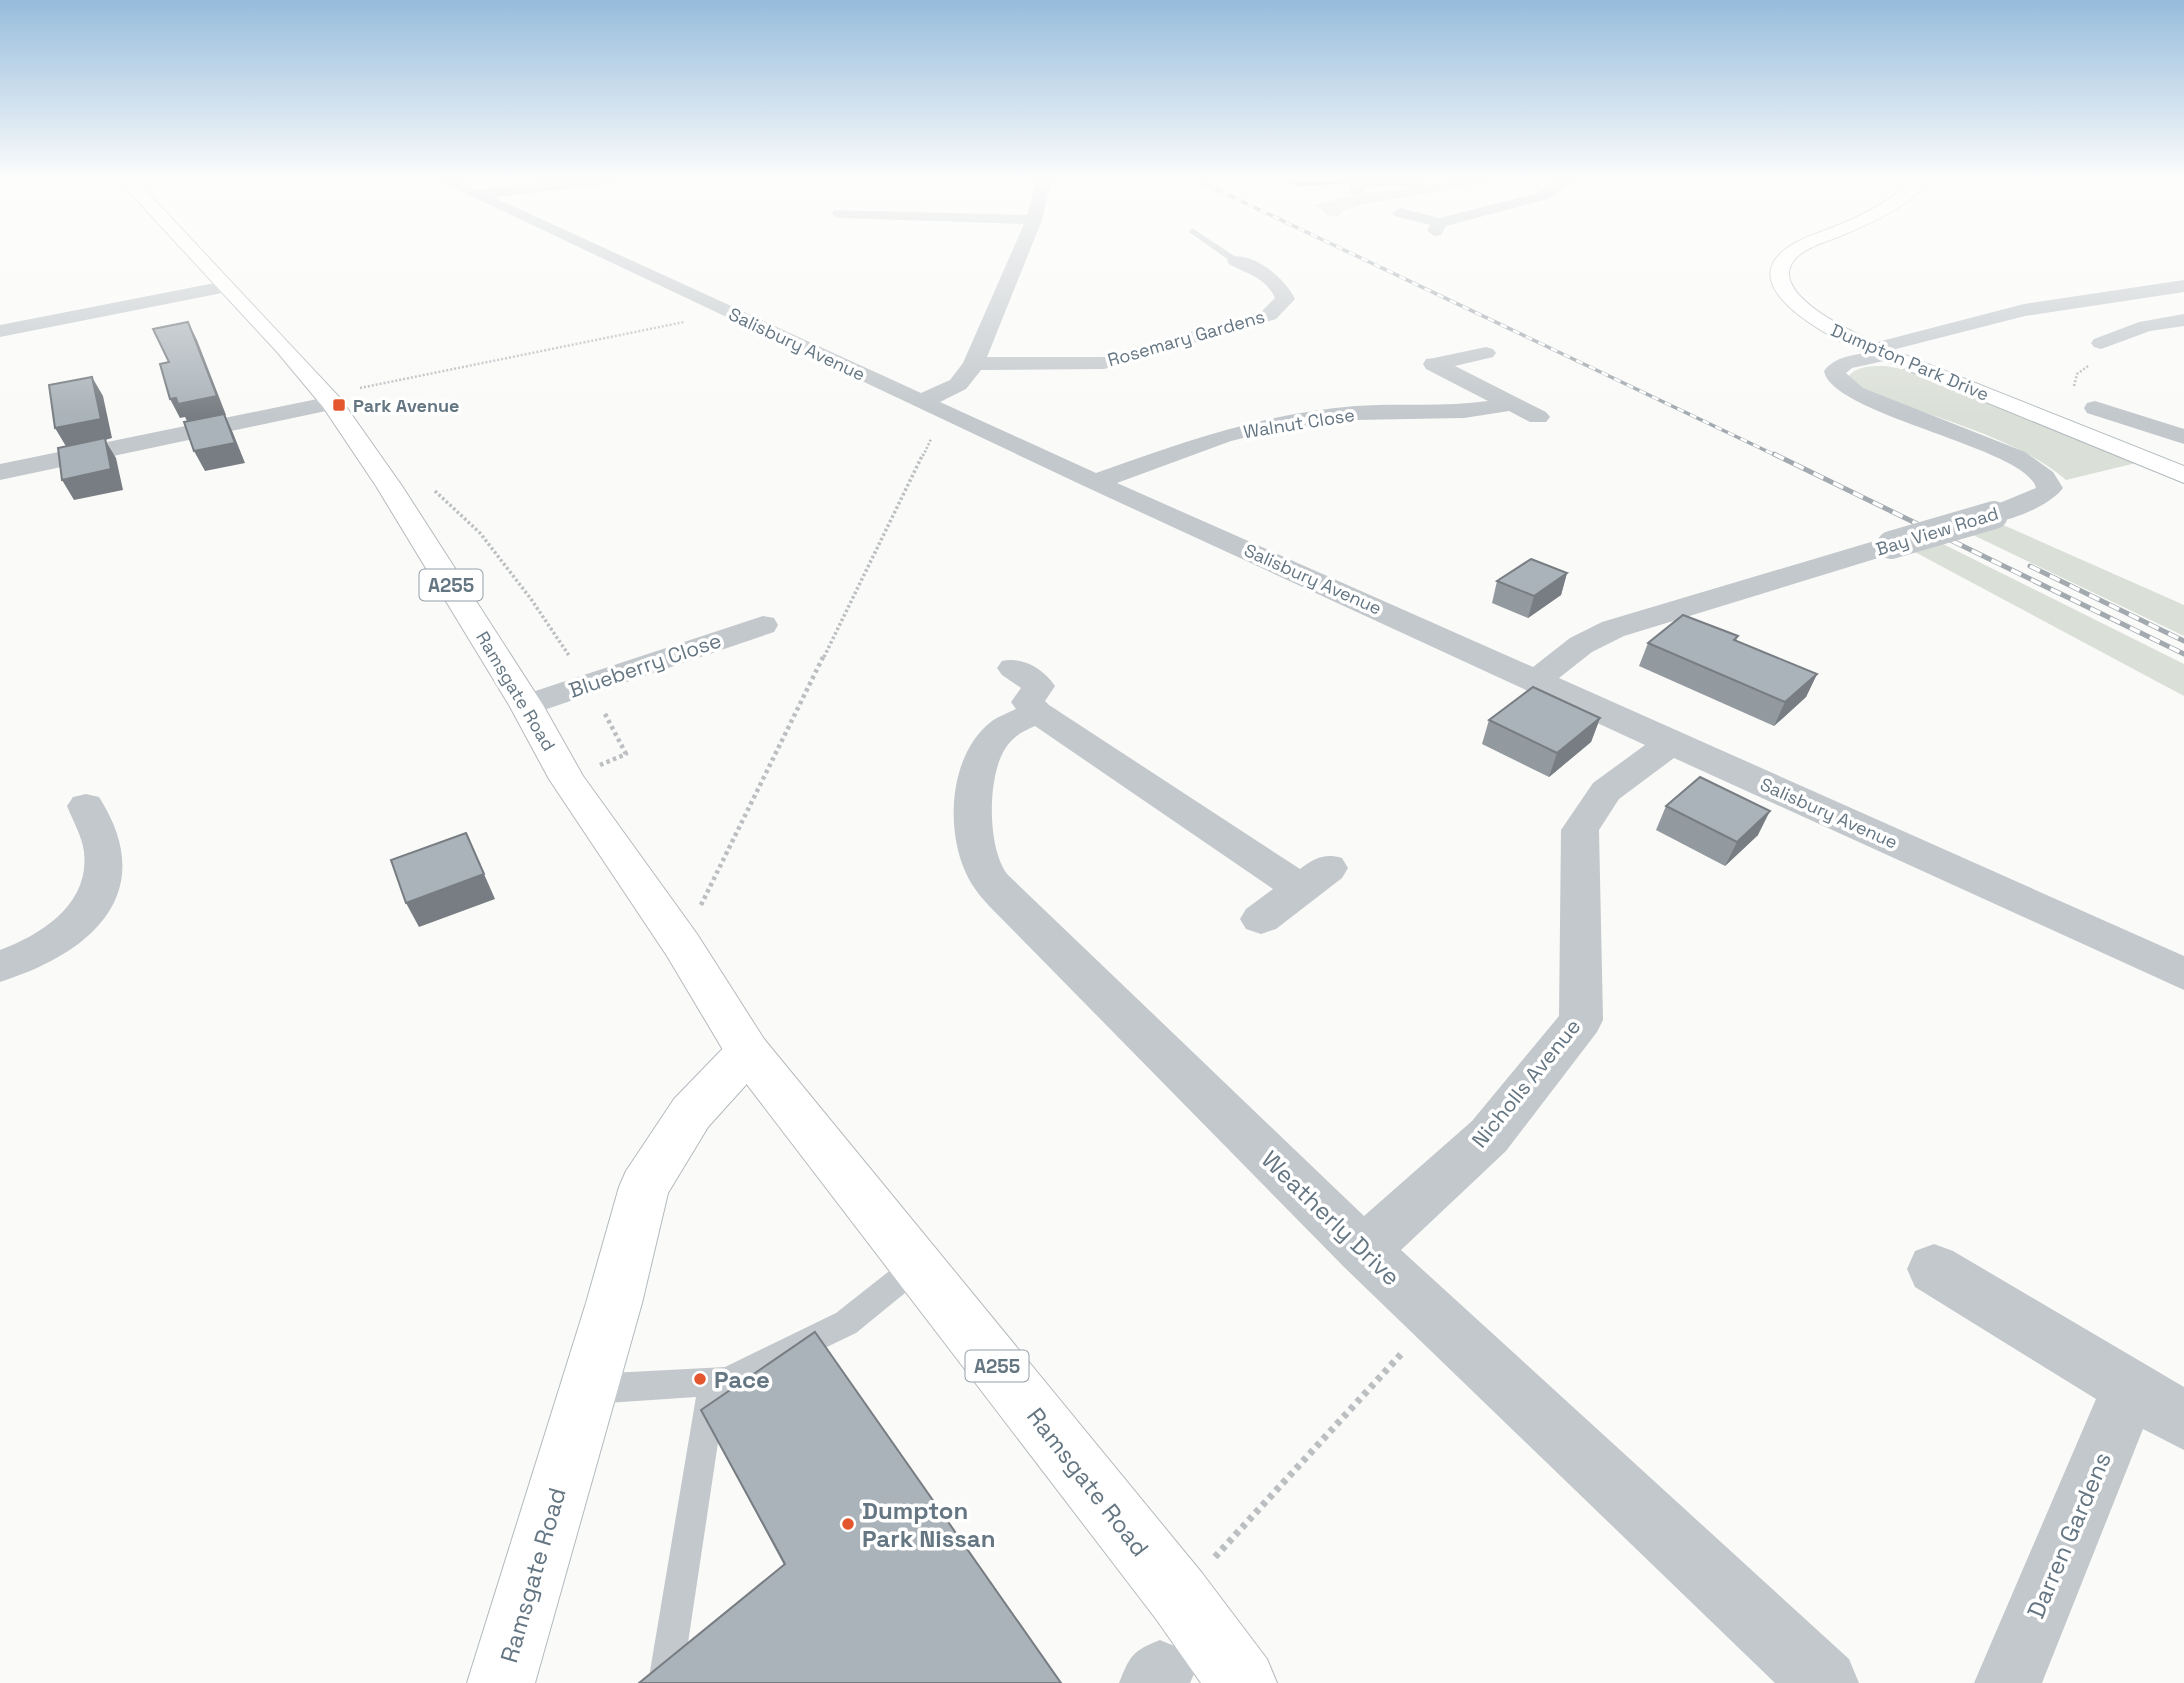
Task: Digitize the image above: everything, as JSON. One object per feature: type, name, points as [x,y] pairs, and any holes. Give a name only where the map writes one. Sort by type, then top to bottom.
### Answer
[{"type":"main road","name":"Ramsgate Road","points":[[199,259],[329,399],[389,486],[526,705],[567,779],[682,945],[748,1052],[1179,1596],[1244,1683]]},
{"type":"main road","name":"Dumpton Park Drive","points":[[1786,259],[1780,271],[1786,290],[1802,310],[1831,329],[1880,352],[2184,475]]},
{"type":"main road","name":"Ramsgate Road","points":[[501,1683],[614,1303],[644,1187],[691,1113],[748,1052]]},
{"type":"street","name":"Salisbury Avenue","points":[[614,259],[1096,482],[2184,974]]},
{"type":"street","points":[[920,401],[955,389],[964,382],[1018,259]]},
{"type":"street","name":"Rosemary Gardens","points":[[974,363],[1104,363],[1269,315],[1280,307],[1286,299],[1273,280],[1236,261]]},
{"type":"street","points":[[1880,352],[2024,310],[2184,286]]},
{"type":"street","points":[[0,331],[225,287]]},
{"type":"street","points":[[2101,343],[2146,326],[2184,320]]},
{"type":"street","name":"Bay View Road","points":[[1538,680],[1581,645],[1613,629],[1994,515],[2045,495],[2050,488],[2045,477],[2016,457],[1855,393],[1836,377],[1835,371],[1845,363],[1880,352]]},
{"type":"street","points":[[1486,353],[1434,364],[1538,417]]},
{"type":"street","points":[[0,472],[329,399]]},
{"type":"street","name":"Walnut Close","points":[[1096,482],[1223,436],[1267,425],[1355,414],[1464,411],[1511,404]]},
{"type":"street","points":[[2106,416],[2184,437]]},
{"type":"street","name":"Blueberry Close","points":[[526,705],[766,624]]},
{"type":"street","points":[[1013,668],[1039,686],[1028,702],[1037,712],[1314,879],[1261,919]]},
{"type":"street","name":"Weatherly Drive","points":[[1037,712],[1003,729],[982,757],[974,796],[975,835],[985,873],[1015,908],[1363,1250],[1825,1683]]},
{"type":"street","name":"Nicholls Avenue","points":[[1363,1250],[1489,1136],[1581,1020],[1580,830],[1606,791],[1672,742]]},
{"type":"street","points":[[0,966],[58,939],[93,908],[103,880],[103,853],[86,806]]},
{"type":"street","points":[[1934,1269],[2184,1420]]},
{"type":"street","name":"Darren Gardens","points":[[2008,1683],[2130,1388]]},
{"type":"lane","points":[[1233,259],[1236,261]]},
{"type":"lane","points":[[588,1389],[727,1381],[846,1323],[918,1266]]},
{"type":"lane","points":[[665,1683],[713,1381]]},
{"type":"path","points":[[329,399],[729,313]]},
{"type":"path","points":[[2101,343],[2115,349],[2077,374],[2072,393],[2100,404],[2106,416]]},
{"type":"path","points":[[682,945],[936,428],[953,416]]},
{"type":"path","points":[[433,489],[480,533],[531,599],[589,685],[626,754],[567,779]]},
{"type":"path","points":[[1179,1596],[1434,1318]]},
{"type":"shaded area","points":[[1886,366],[1907,370],[2140,462],[2066,480],[2024,452],[1947,420],[1872,394],[1859,388],[1848,377],[1861,368]]},
{"type":"shaded area","points":[[2001,524],[2184,605],[2184,636],[1971,534]]},
{"type":"shaded area","points":[[1941,543],[2184,664],[2184,696],[1913,551]]},
{"type":"building","points":[[188,322],[217,396],[178,404],[176,398],[170,399],[160,364],[169,362],[153,329]]},
{"type":"building","points":[[92,377],[101,419],[55,428],[49,385]]},
{"type":"building","points":[[224,414],[235,443],[194,451],[184,422]]},
{"type":"building","points":[[105,438],[111,469],[62,480],[58,448]]},
{"type":"building","points":[[1531,559],[1567,573],[1534,596],[1497,581]]},
{"type":"building","points":[[1683,615],[1738,636],[1734,640],[1817,674],[1785,702],[1648,643]]},
{"type":"building","points":[[1533,687],[1600,718],[1557,753],[1489,720]]},
{"type":"building","points":[[1700,777],[1770,811],[1737,842],[1666,806]]},
{"type":"building","points":[[466,833],[484,874],[406,903],[391,860]]},
{"type":"building","name":"Dumpton Park Nissan","points":[[815,1332],[1061,1683],[639,1683],[785,1564],[701,1410]]},
{"type":"railway","points":[[1362,259],[1777,456]]},
{"type":"railway","points":[[1774,454],[2184,654]]},
{"type":"railway","points":[[2030,566],[2184,641]]},
{"type":"place","name":"Park Avenue","points":[[339,405]]},
{"type":"place","name":"Pace","points":[[700,1379]]},
{"type":"place","name":"Dumpton Park Nissan","points":[[848,1524]]}]
